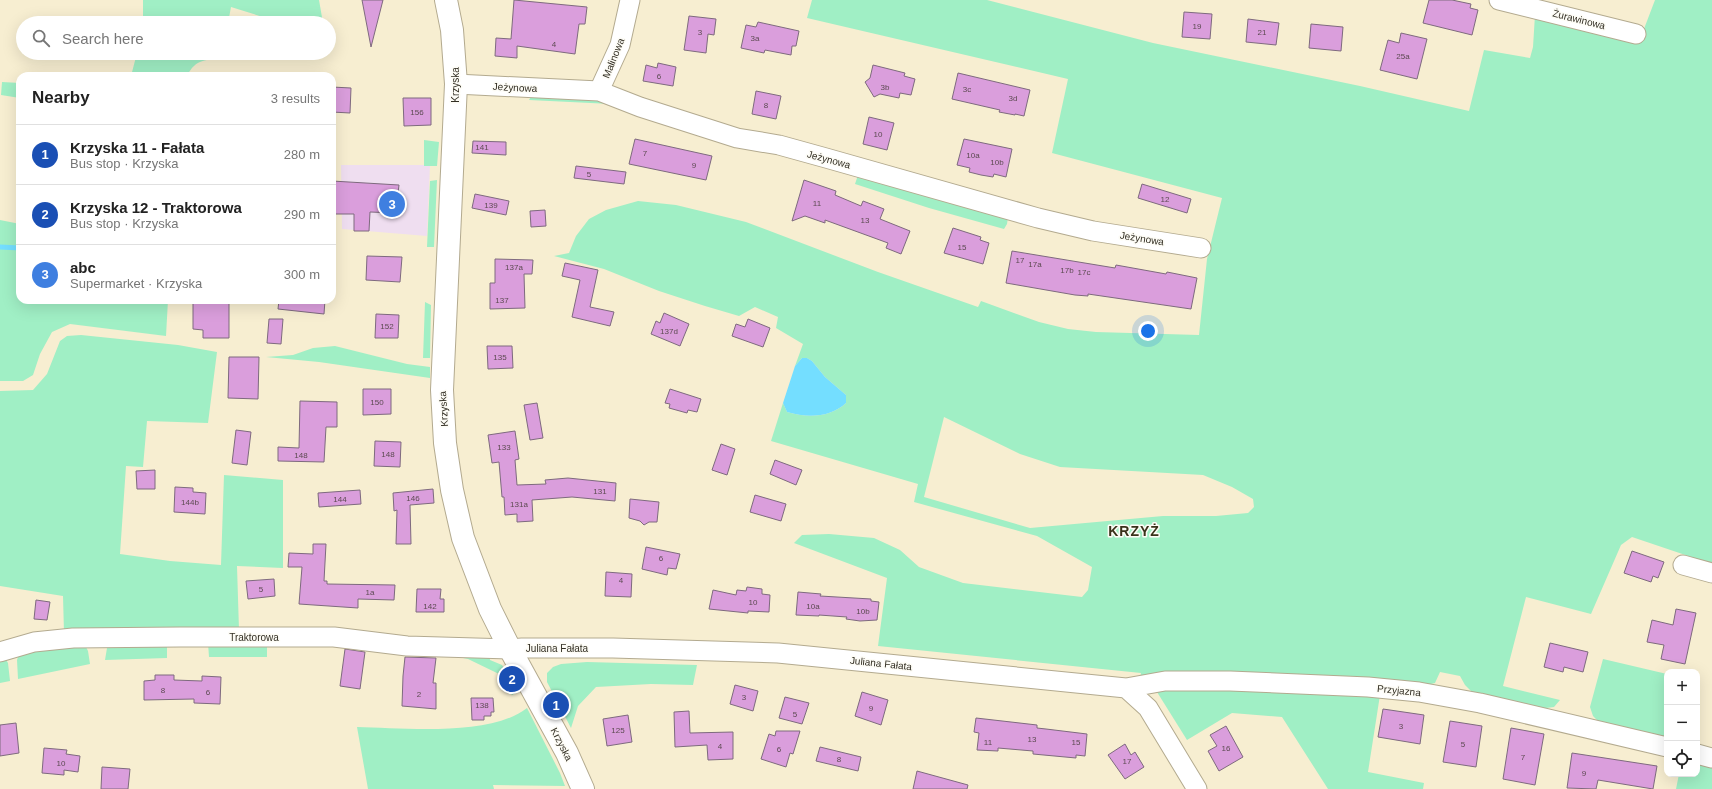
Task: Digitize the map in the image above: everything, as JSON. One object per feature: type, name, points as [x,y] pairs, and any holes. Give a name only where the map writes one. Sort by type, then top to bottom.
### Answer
[{"type":"street","name":"Krzyska","points":[[446,0],[452,30],[456,84],[442,390],[445,443],[452,490],[463,538],[490,609],[510,649],[560,739],[583,789]]},
{"type":"street","name":"Malinowa","points":[[599,91],[620,45],[630,0]]},
{"type":"street","name":"Żurawinowa","points":[[1499,0],[1636,34]]},
{"type":"street","name":"Jeżynowa","points":[[456,84],[599,91],[640,107],[738,138],[819,156],[1038,218],[1093,231],[1201,248]]},
{"type":"street","points":[[1683,565],[1712,573]]},
{"type":"street","name":"Traktorowa","points":[[0,652],[34,642],[73,638],[172,637],[334,638],[407,646],[510,649]]},
{"type":"street","name":"Juliana Fałata","points":[[510,649],[612,648],[778,653],[1126,688]]},
{"type":"street","name":"Przyjazna","points":[[1126,688],[1165,681],[1230,681],[1368,687],[1419,692],[1480,703],[1664,746]]},
{"type":"street","points":[[1126,688],[1148,708],[1198,789]]},
{"type":"street","points":[[1700,755],[1712,758]]},
{"type":"shaded area","points":[[341,165],[430,165],[427,236],[342,229]]},
{"type":"green space","points":[[143,0],[319,0],[322,16],[260,16],[231,7],[229,16],[143,16]]},
{"type":"green space","points":[[812,0],[987,0],[1153,43],[1360,86],[1469,111],[1484,50],[1530,58],[1533,47],[1535,15],[1639,42],[1655,0],[1712,0],[1712,564],[1632,537],[1621,545],[1591,614],[1526,597],[1503,686],[1560,700],[1554,707],[1538,709],[1473,693],[1465,685],[1460,676],[1440,672],[1435,683],[1427,685],[1140,678],[1141,673],[878,646],[887,578],[794,543],[802,535],[829,534],[874,538],[900,550],[919,567],[963,583],[1082,597],[1088,590],[1092,567],[1037,536],[914,502],[918,484],[771,441],[783,403],[787,412],[810,416],[833,412],[846,403],[846,395],[825,377],[812,361],[807,358],[802,358],[795,366],[803,344],[776,328],[778,317],[755,307],[739,316],[659,291],[604,269],[554,256],[569,253],[576,236],[589,219],[606,210],[638,201],[676,205],[746,222],[878,272],[978,307],[981,301],[1039,322],[1068,329],[1096,332],[1199,335],[1207,259],[1222,198],[1052,153],[1068,79],[807,18]],"holes":[[[944,417],[1020,454],[1060,467],[1203,475],[1232,487],[1253,499],[1254,507],[1248,513],[1216,516],[1163,516],[1030,528],[924,497]]]},
{"type":"green space","points":[[135,60],[207,60],[198,63],[189,72],[132,72]]},
{"type":"green space","points":[[2,82],[16,83],[16,97],[1,95]]},
{"type":"green space","points":[[533,93],[582,94],[611,104],[529,100]]},
{"type":"green space","points":[[424,140],[439,142],[437,166],[424,166]]},
{"type":"green space","points":[[859,172],[1008,217],[1007,224],[1004,229],[929,208],[855,184]]},
{"type":"green space","points":[[437,180],[434,247],[427,247],[430,181]]},
{"type":"green space","points":[[0,220],[16,223],[16,304],[168,304],[166,336],[70,324],[52,332],[40,354],[33,375],[23,381],[0,381]]},
{"type":"green space","points":[[425,302],[431,305],[430,358],[423,358]]},
{"type":"green space","points":[[81,335],[178,345],[217,352],[208,423],[147,421],[143,467],[126,466],[120,554],[170,561],[221,565],[224,475],[283,480],[283,568],[237,566],[239,630],[64,633],[63,596],[0,586],[0,391],[33,390],[47,374],[60,341],[67,336]]},
{"type":"green space","points":[[335,346],[407,364],[430,367],[430,378],[319,362],[266,357],[293,355],[313,348]]},
{"type":"green space","points":[[267,642],[267,657],[209,657],[208,643]]},
{"type":"green space","points":[[84,643],[88,651],[90,664],[18,679],[17,660],[19,654]]},
{"type":"green space","points":[[167,643],[167,658],[105,660],[107,648],[113,644]]},
{"type":"green space","points":[[463,652],[489,654],[490,660],[502,665],[517,692],[512,695],[499,674],[463,658]]},
{"type":"green space","points":[[0,657],[4,657],[8,663],[10,681],[0,683]]},
{"type":"green space","points":[[1603,659],[1664,673],[1664,740],[1602,725],[1593,716],[1590,707]]},
{"type":"green space","points":[[587,662],[697,665],[693,685],[651,684],[596,687],[578,706],[571,728],[547,682],[547,673],[553,667],[561,664]]},
{"type":"green space","points":[[1165,688],[1380,695],[1368,772],[1424,783],[1423,789],[1328,789],[1282,717],[1232,713],[1187,740],[1157,692]]},
{"type":"green space","points":[[527,708],[565,786],[493,785],[494,789],[368,789],[357,727],[446,729],[469,727],[491,723],[511,717]]},
{"type":"green space","points":[[1700,761],[1712,764],[1712,789],[1676,789],[1678,777],[1700,777]]},
{"type":"water","points":[[802,358],[807,358],[812,361],[825,377],[846,395],[846,403],[833,412],[826,414],[810,416],[787,412],[783,403],[795,366]]},
{"type":"building","points":[[362,0],[383,0],[371,47]]},
{"type":"building","points":[[514,0],[587,7],[585,24],[579,24],[575,54],[517,46],[517,58],[495,56],[496,38],[511,39]]},
{"type":"building","points":[[1429,0],[1452,0],[1471,4],[1470,8],[1478,10],[1472,35],[1423,23]]},
{"type":"building","points":[[1184,12],[1212,14],[1210,39],[1182,37]]},
{"type":"building","points":[[689,16],[716,19],[714,35],[708,34],[706,53],[684,50]]},
{"type":"building","points":[[1248,19],[1279,23],[1276,45],[1246,42]]},
{"type":"building","points":[[758,22],[799,31],[796,46],[792,46],[791,55],[765,50],[764,53],[741,48],[746,25],[756,27]]},
{"type":"building","points":[[1311,24],[1343,27],[1341,51],[1309,48]]},
{"type":"building","points":[[1401,33],[1427,39],[1417,79],[1380,70],[1388,40],[1399,43]]},
{"type":"building","points":[[658,63],[676,67],[673,86],[643,81],[646,65],[657,68]]},
{"type":"building","points":[[873,65],[905,73],[904,76],[915,79],[911,95],[900,93],[899,98],[880,94],[874,97],[865,82],[870,78]]},
{"type":"building","points":[[958,73],[1030,90],[1024,116],[999,112],[1000,110],[952,99]]},
{"type":"building","points":[[336,87],[351,88],[350,113],[336,112]]},
{"type":"building","points":[[756,91],[781,96],[776,119],[752,114]]},
{"type":"building","points":[[403,98],[431,98],[431,125],[404,126]]},
{"type":"building","points":[[869,117],[894,123],[887,150],[863,144]]},
{"type":"building","points":[[635,139],[712,156],[706,180],[629,164]]},
{"type":"building","points":[[964,139],[1012,149],[1006,177],[994,174],[993,177],[981,175],[969,172],[970,168],[957,165]]},
{"type":"building","points":[[473,141],[506,142],[506,155],[472,153]]},
{"type":"building","points":[[576,166],[626,172],[624,184],[574,178]]},
{"type":"building","points":[[804,180],[836,191],[835,195],[861,206],[863,201],[884,209],[880,219],[910,231],[901,254],[886,248],[888,243],[825,220],[825,223],[805,216],[792,221]]},
{"type":"building","points":[[336,181],[399,185],[398,193],[406,199],[398,205],[397,213],[370,212],[369,231],[354,231],[354,214],[336,214]]},
{"type":"building","points":[[1142,184],[1191,199],[1187,213],[1138,198]]},
{"type":"building","points":[[475,194],[509,201],[506,215],[472,208]]},
{"type":"building","points":[[545,210],[546,226],[531,227],[530,211]]},
{"type":"building","points":[[953,228],[981,237],[980,240],[989,243],[983,264],[944,253]]},
{"type":"building","points":[[1012,251],[1115,268],[1116,265],[1197,278],[1191,309],[1088,294],[1088,296],[1075,295],[1006,283]]},
{"type":"building","points":[[367,256],[402,257],[400,282],[366,280]]},
{"type":"building","points":[[495,259],[533,260],[532,274],[524,274],[525,308],[490,309],[490,283],[495,283]]},
{"type":"building","points":[[565,263],[598,270],[590,307],[614,312],[610,326],[572,317],[580,280],[562,276]]},
{"type":"building","points":[[193,304],[229,304],[229,338],[203,338],[203,330],[193,329]]},
{"type":"building","points":[[279,304],[325,304],[324,314],[278,309]]},
{"type":"building","points":[[664,313],[689,324],[680,346],[651,334],[656,321],[660,323]]},
{"type":"building","points":[[376,314],[399,315],[398,338],[375,338]]},
{"type":"building","points":[[269,319],[283,319],[281,344],[267,343]]},
{"type":"building","points":[[748,319],[770,328],[763,347],[732,336],[736,324],[745,327]]},
{"type":"building","points":[[487,346],[512,346],[513,368],[488,369]]},
{"type":"building","points":[[229,357],[259,357],[258,399],[228,398]]},
{"type":"building","points":[[363,389],[391,389],[391,414],[363,415]]},
{"type":"building","points":[[670,389],[701,399],[697,412],[688,410],[687,413],[669,408],[670,404],[665,403]]},
{"type":"building","points":[[300,401],[337,402],[337,427],[326,427],[324,462],[278,461],[278,447],[299,448]]},
{"type":"building","points":[[537,403],[543,438],[530,440],[524,405]]},
{"type":"building","points":[[236,430],[251,432],[247,465],[232,463]]},
{"type":"building","points":[[515,431],[519,459],[515,460],[517,485],[546,484],[545,480],[568,478],[616,483],[615,501],[572,497],[532,500],[533,521],[517,522],[517,514],[505,515],[499,462],[492,463],[488,435]]},
{"type":"building","points":[[375,441],[401,442],[400,467],[374,466]]},
{"type":"building","points":[[721,444],[735,449],[727,475],[712,470]]},
{"type":"building","points":[[775,460],[802,470],[796,485],[770,474]]},
{"type":"building","points":[[155,470],[155,489],[137,489],[136,471]]},
{"type":"building","points":[[175,487],[193,488],[193,492],[206,493],[205,514],[174,512]]},
{"type":"building","points":[[433,489],[434,503],[410,505],[411,544],[396,544],[397,510],[394,511],[393,493]]},
{"type":"building","points":[[360,490],[361,504],[319,507],[318,493]]},
{"type":"building","points":[[755,495],[786,504],[781,521],[750,512]]},
{"type":"building","points":[[630,499],[659,502],[657,522],[649,522],[644,525],[640,521],[629,518]]},
{"type":"building","points":[[313,544],[326,544],[324,581],[327,581],[327,584],[395,585],[394,600],[358,599],[358,608],[299,604],[302,567],[288,567],[289,553],[313,554]]},
{"type":"building","points":[[646,547],[680,554],[676,569],[668,568],[667,575],[642,569]]},
{"type":"building","points":[[1632,551],[1664,562],[1658,578],[1653,576],[1651,582],[1624,573]]},
{"type":"building","points":[[606,572],[632,574],[631,597],[605,596]]},
{"type":"building","points":[[274,579],[275,596],[248,599],[246,581]]},
{"type":"building","points":[[747,587],[762,589],[762,594],[770,595],[769,612],[748,611],[748,613],[709,609],[713,590],[736,595],[737,590],[746,591]]},
{"type":"building","points":[[417,589],[441,589],[440,599],[444,599],[444,612],[416,612]]},
{"type":"building","points":[[798,592],[821,594],[820,596],[871,599],[871,601],[879,602],[877,620],[860,621],[846,619],[847,617],[796,615]]},
{"type":"building","points":[[36,600],[50,602],[47,620],[34,619]]},
{"type":"building","points":[[1676,609],[1696,613],[1685,664],[1661,659],[1664,645],[1647,642],[1652,620],[1673,625]]},
{"type":"building","points":[[1550,643],[1588,652],[1583,672],[1564,667],[1563,672],[1544,667]]},
{"type":"building","points":[[345,649],[365,652],[360,689],[340,686]]},
{"type":"building","points":[[405,657],[436,658],[433,683],[436,683],[436,709],[402,706]]},
{"type":"building","points":[[155,675],[174,675],[174,680],[202,681],[202,676],[221,677],[220,704],[194,703],[194,699],[144,700],[144,681],[155,680]]},
{"type":"building","points":[[735,685],[758,691],[753,711],[730,704]]},
{"type":"building","points":[[862,692],[888,700],[881,725],[855,716]]},
{"type":"building","points":[[785,697],[809,703],[802,724],[779,718]]},
{"type":"building","points":[[471,698],[493,698],[494,712],[491,712],[491,716],[484,716],[484,720],[472,720]]},
{"type":"building","points":[[1383,709],[1424,715],[1420,744],[1378,737]]},
{"type":"building","points":[[689,711],[690,733],[733,732],[733,759],[708,760],[707,745],[675,747],[674,712]]},
{"type":"building","points":[[628,715],[632,742],[607,746],[603,719]]},
{"type":"building","points":[[976,718],[1037,725],[1037,728],[1087,734],[1085,756],[1076,755],[1076,758],[1033,754],[1033,751],[998,748],[998,751],[977,750],[979,733],[974,732]]},
{"type":"building","points":[[1450,721],[1482,726],[1476,767],[1443,762]]},
{"type":"building","points":[[16,723],[19,753],[0,756],[0,725]]},
{"type":"building","points":[[1226,726],[1243,757],[1219,771],[1208,751],[1217,746],[1210,735]]},
{"type":"building","points":[[1511,728],[1544,734],[1535,785],[1503,779]]},
{"type":"building","points":[[776,731],[800,731],[793,754],[790,753],[786,767],[761,759],[769,734],[775,736]]},
{"type":"building","points":[[1125,744],[1131,755],[1135,752],[1144,767],[1125,779],[1108,755]]},
{"type":"building","points":[[820,747],[861,757],[858,771],[816,761]]},
{"type":"building","points":[[44,748],[67,750],[66,754],[80,756],[78,772],[64,770],[64,775],[42,773]]},
{"type":"building","points":[[1572,753],[1657,766],[1653,789],[1598,780],[1596,789],[1567,788]]},
{"type":"building","points":[[102,767],[130,769],[128,789],[101,789]]},
{"type":"building","points":[[917,771],[968,785],[967,789],[913,789]]},
{"type":"waterway","points":[[0,247],[16,248]]},
{"type":"place","name":"abc","points":[[392,204]]},
{"type":"place","name":"Krzyska 12 - Traktorowa","points":[[512,679]]},
{"type":"place","name":"Krzyska 11 - Fałata","points":[[556,705]]},
{"type":"district","name":"KRZYŻ","points":[[1134,531]]}]
